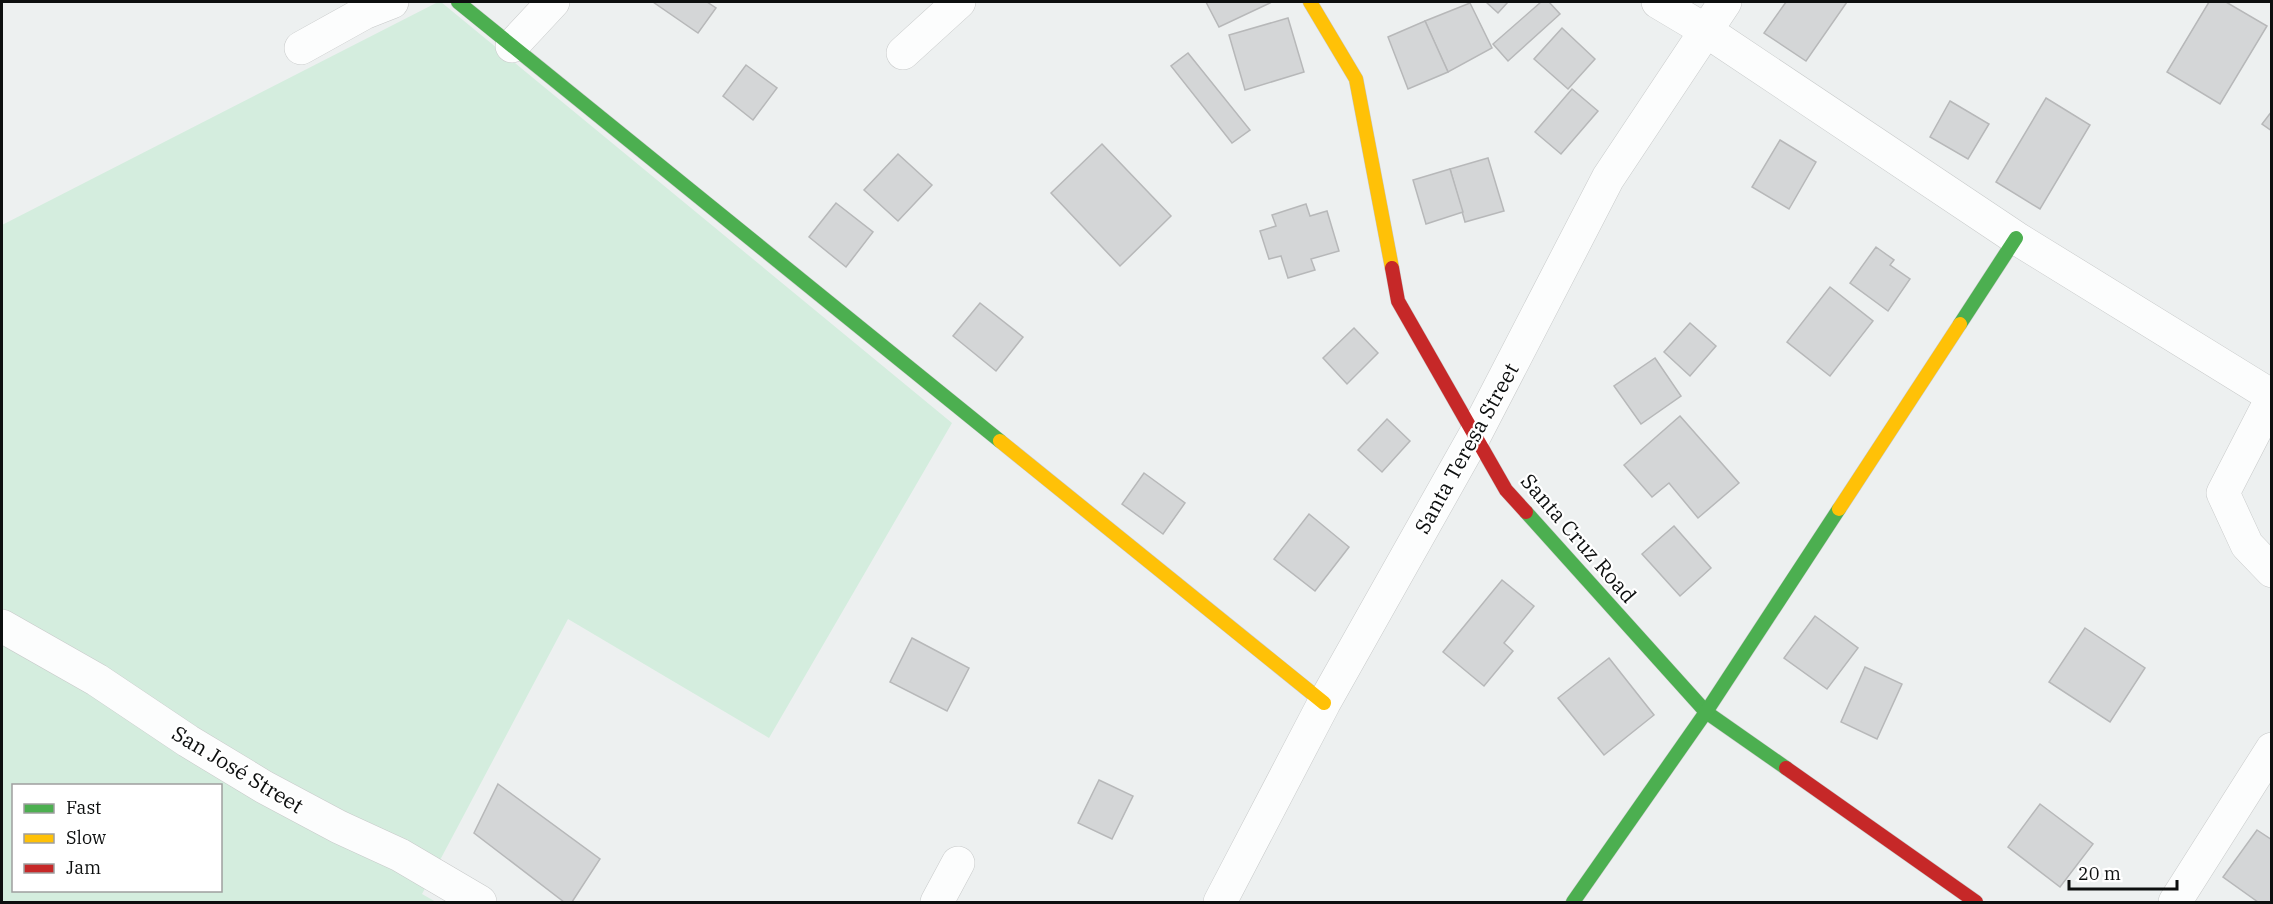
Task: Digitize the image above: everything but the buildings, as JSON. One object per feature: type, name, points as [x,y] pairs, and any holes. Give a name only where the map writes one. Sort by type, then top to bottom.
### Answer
[{"type":"street","points":[[301,48],[364,13],[392,2]]},
{"type":"street","points":[[458,2],[1324,703]]},
{"type":"street","points":[[512,46],[553,2]]},
{"type":"street","points":[[903,53],[959,2]]},
{"type":"street","name":"Santa Cruz Road","points":[[1310,2],[1356,79],[1398,301],[1506,490],[1706,712],[1976,903]]},
{"type":"street","points":[[1658,2],[1705,30],[2016,238],[2271,397],[2223,493],[2247,545],[2271,570]]},
{"type":"street","name":"Santa Teresa Street","points":[[1220,903],[1324,703],[1475,435],[1608,178],[1725,2]]},
{"type":"street","points":[[1573,903],[1706,712],[2016,238]]},
{"type":"street","name":"San José Street","points":[[2,626],[97,680],[188,741],[264,787],[339,827],[400,855],[480,903]]},
{"type":"street","points":[[2175,903],[2271,749]]},
{"type":"street","points":[[937,903],[958,863]]},
{"type":"green space","points":[[438,2],[441,2],[952,423],[769,738],[568,619],[422,894],[436,902],[2,902],[2,225]]},
{"type":"traffic: fast","points":[[458,2],[1000,441]]},
{"type":"traffic: fast","points":[[1960,324],[2016,238]]},
{"type":"traffic: fast","points":[[1573,902],[1706,712],[1839,509]]},
{"type":"traffic: fast","points":[[1526,512],[1706,712],[1786,768]]},
{"type":"traffic: slow","points":[[1310,2],[1356,79],[1392,268]]},
{"type":"traffic: slow","points":[[1839,509],[1960,324]]},
{"type":"traffic: slow","points":[[1000,441],[1324,703]]},
{"type":"traffic: jam","points":[[1392,268],[1398,301],[1506,490],[1526,512]]},
{"type":"traffic: jam","points":[[1786,768],[1976,902]]}]
